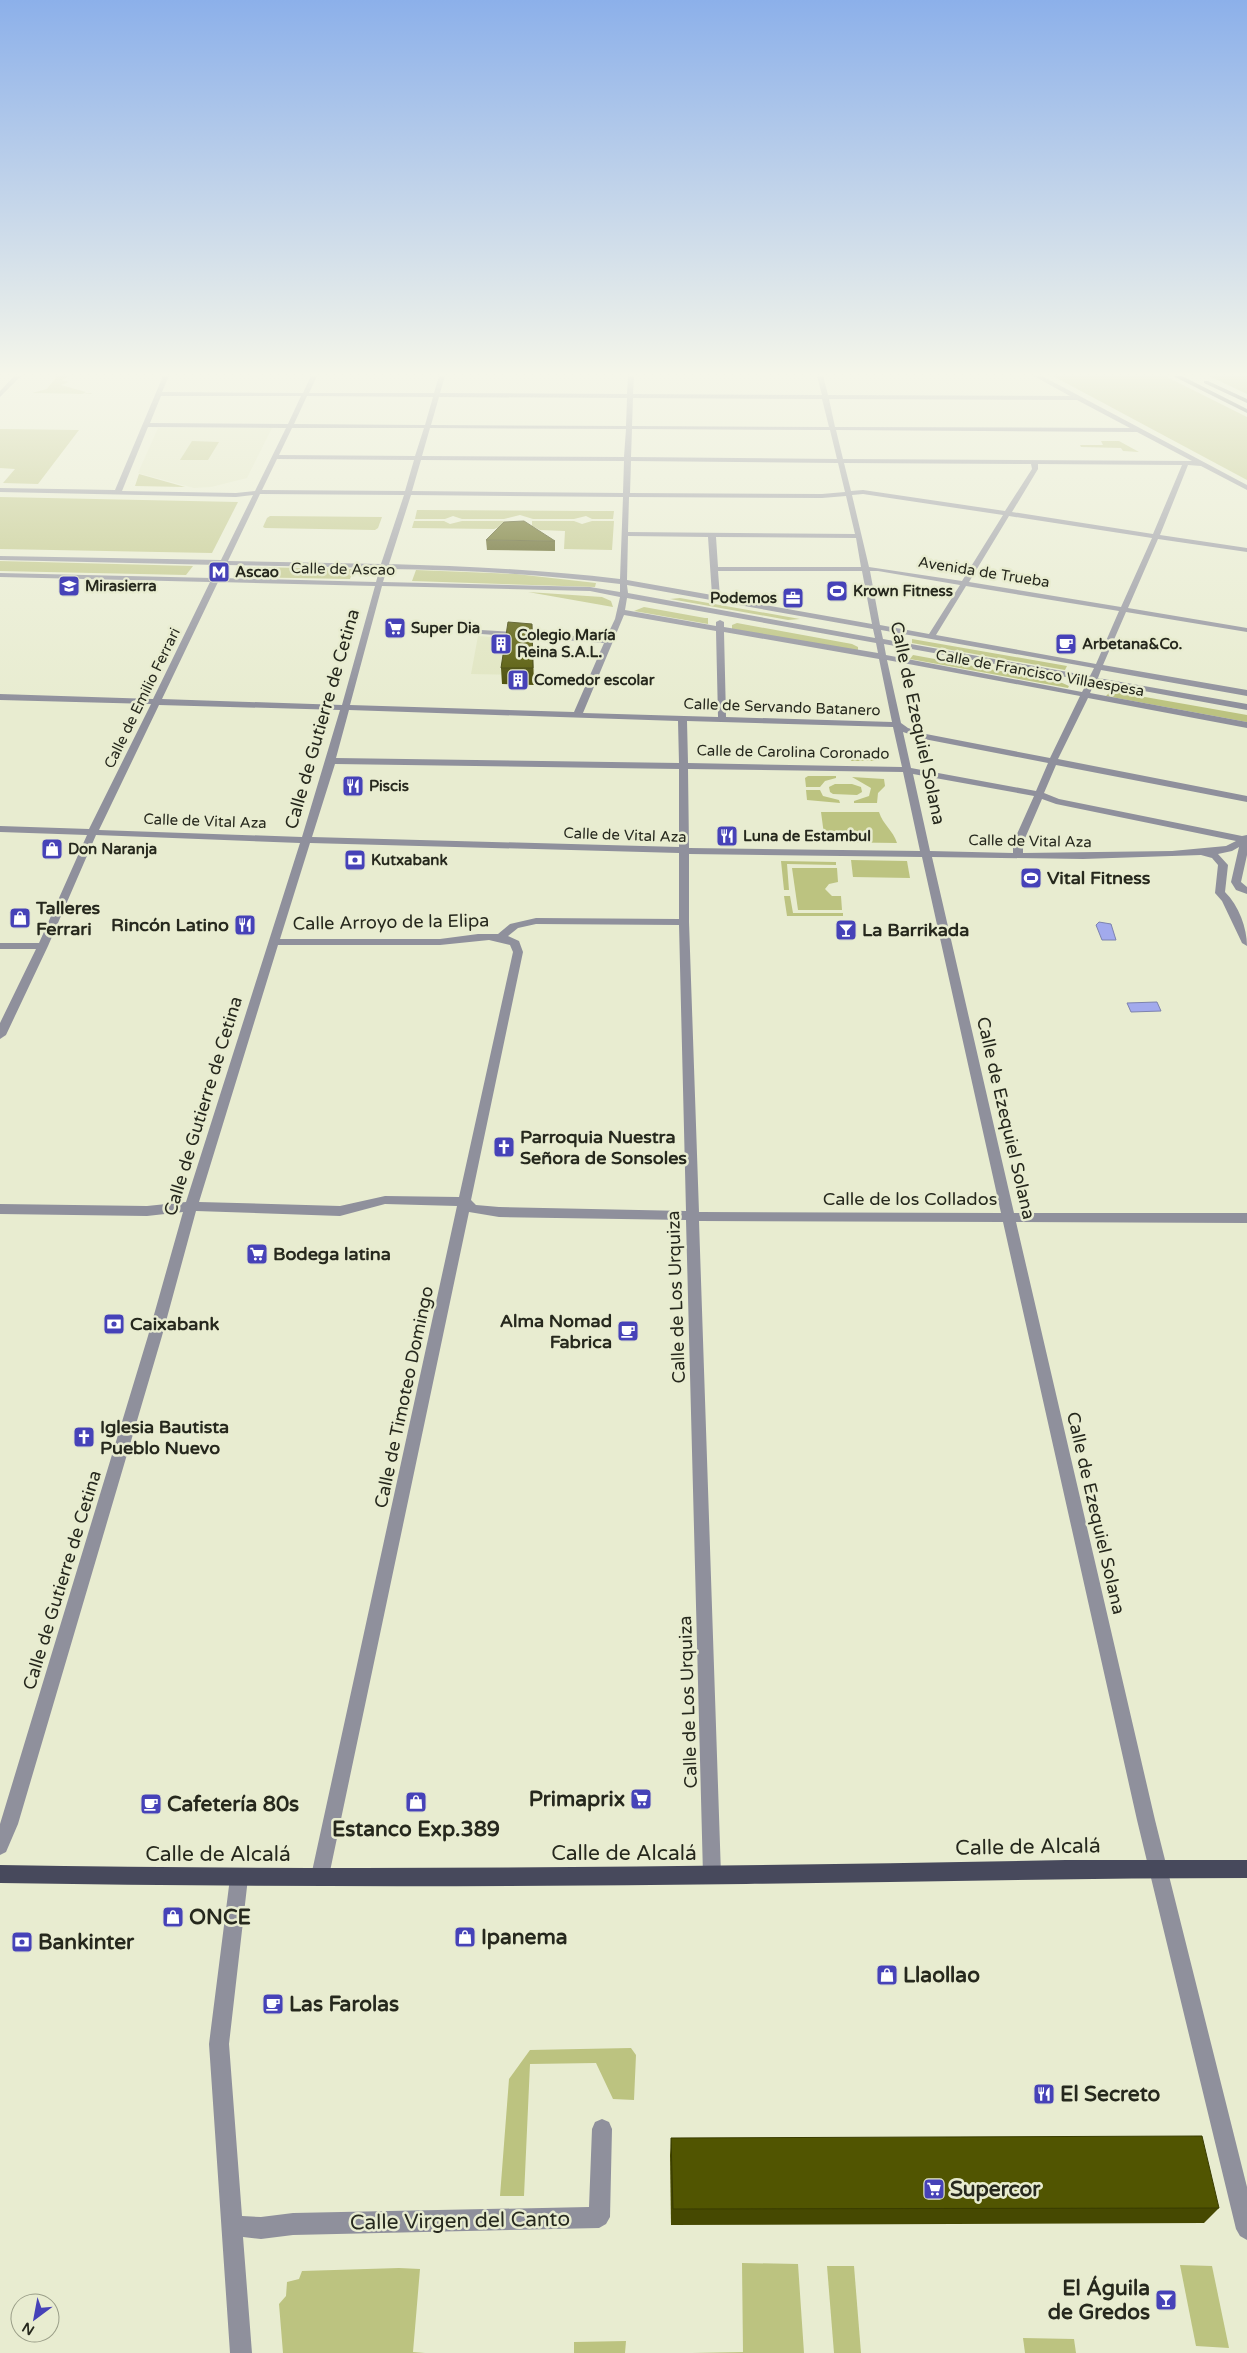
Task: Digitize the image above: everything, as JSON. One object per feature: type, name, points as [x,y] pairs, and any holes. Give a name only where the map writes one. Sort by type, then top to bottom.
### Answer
[{"type":"main road","name":"Calle de Alcalá","points":[[0,1874],[239,1878],[320,1876],[712,1876],[1247,1868]]},
{"type":"street","points":[[118,492],[121,486]]},
{"type":"street","name":"Calle de Emilio Ferrari","points":[[0,1035],[43,946],[93,832],[263,486]]},
{"type":"street","name":"Calle de Gutierre de Cetina","points":[[0,1846],[12,1815],[155,1336],[191,1206],[331,761],[379,584],[410,486]]},
{"type":"street","points":[[578,714],[621,612],[624,595],[626,486]]},
{"type":"street","name":"Calle de Ezequiel Solana","points":[[847,486],[866,568],[898,725],[1009,1217],[1159,1868],[1247,2229]]},
{"type":"street","points":[[931,638],[1026,486]]},
{"type":"street","points":[[1018,856],[1018,843],[1053,762],[1098,668],[1176,486]]},
{"type":"street","points":[[0,490],[236,495],[260,492],[822,496],[848,492],[871,492],[1247,550]]},
{"type":"street","points":[[625,534],[859,536]]},
{"type":"street","points":[[712,535],[716,600]]},
{"type":"street","name":"Calle de Ascao","points":[[0,558],[385,566],[539,572],[623,582]]},
{"type":"street","name":"Avenida de Trueba","points":[[715,569],[844,570],[866,568],[1247,630]]},
{"type":"street","name":"Calle de Ascao","points":[[0,575],[573,588],[624,595]]},
{"type":"street","name":"Calle de Francisco Villaespesa","points":[[623,582],[1247,693]]},
{"type":"street","name":"Calle de Francisco Villaespesa","points":[[624,595],[638,590],[668,595],[684,594]]},
{"type":"street","name":"Calle de Francisco Villaespesa","points":[[624,595],[1247,707]]},
{"type":"street","name":"Calle de Francisco Villaespesa","points":[[621,612],[1247,725]]},
{"type":"street","points":[[721,613],[722,719]]},
{"type":"street","name":"Calle de Francisco Villaespesa","points":[[792,626],[808,624],[862,634],[868,634],[879,629]]},
{"type":"street","points":[[481,632],[608,641]]},
{"type":"street","name":"Calle de Francisco Villaespesa","points":[[1092,679],[1105,674],[1158,683],[1176,681]]},
{"type":"street","name":"Calle de Francisco Villaespesa","points":[[1192,697],[1212,696],[1247,702]]},
{"type":"street","name":"Calle de Servando Batanero","points":[[0,697],[898,725],[905,730],[924,736],[1247,799]]},
{"type":"street","name":"Calle de Los Urquiza","points":[[682,717],[684,922],[712,1876]]},
{"type":"street","name":"Calle de Carolina Coronado","points":[[331,761],[909,770],[1039,794],[1062,802],[1247,838]]},
{"type":"street","name":"Calle de Vital Aza","points":[[0,829],[684,851],[928,854],[1058,858],[1110,858],[1201,852],[1229,849],[1247,838]]},
{"type":"street","points":[[1247,838],[1236,882],[1240,888],[1247,891]]},
{"type":"street","points":[[1201,852],[1215,856],[1223,864],[1219,889],[1228,900],[1247,943]]},
{"type":"street","points":[[1228,900],[1234,893],[1247,891]]},
{"type":"street","name":"Calle Arroyo de la Elipa","points":[[273,942],[440,942],[462,938],[500,938],[514,926],[536,921],[684,922]]},
{"type":"street","name":"Calle de Timoteo Domingo","points":[[320,1876],[518,952],[515,942],[506,938],[500,938]]},
{"type":"street","points":[[0,946],[43,946]]},
{"type":"street","points":[[0,1209],[156,1211],[191,1206],[340,1211],[385,1200],[465,1202]]},
{"type":"street","name":"Calle de los Collados","points":[[465,1202],[473,1209],[484,1212],[692,1216],[1247,1218]]},
{"type":"street","points":[[239,1878],[219,2044],[242,2353]]},
{"type":"street","name":"Calle Virgen del Canto","points":[[232,2226],[261,2228],[293,2224],[599,2217],[602,2129]]},
{"type":"shaded area","points":[[186,486],[216,486],[211,487],[194,488]]},
{"type":"shaded area","points":[[478,636],[528,640],[519,657],[535,670],[533,675],[471,674]]},
{"type":"green space","points":[[135,486],[181,486],[185,487]]},
{"type":"green space","points":[[0,497],[238,502],[212,553],[0,549]]},
{"type":"green space","points":[[417,510],[614,511],[613,519],[592,519],[586,516],[574,519],[533,519],[520,515],[504,519],[462,519],[453,516],[445,519],[415,519]]},
{"type":"green space","points":[[270,516],[382,517],[378,528],[375,530],[263,527]]},
{"type":"green space","points":[[414,521],[444,521],[450,524],[462,521],[504,521],[503,526],[494,529],[412,528]]},
{"type":"green space","points":[[532,521],[574,521],[582,524],[592,521],[614,521],[612,550],[564,549],[565,531],[540,530],[532,526]]},
{"type":"green space","points":[[0,561],[193,566],[186,575],[0,571]]},
{"type":"green space","points":[[251,567],[354,569],[350,579],[246,577]]},
{"type":"green space","points":[[416,570],[516,574],[596,583],[595,587],[412,581]]},
{"type":"green space","points":[[528,592],[602,597],[611,601],[613,607]]},
{"type":"green space","points":[[680,598],[800,619],[788,620],[670,599]]},
{"type":"green space","points":[[644,607],[708,618],[708,624],[634,611]]},
{"type":"green space","points":[[737,623],[852,644],[858,647],[858,652],[732,630],[732,625]]},
{"type":"green space","points":[[912,639],[1067,666],[1065,670],[912,643]]},
{"type":"green space","points":[[913,655],[1060,682],[1069,686],[1068,688],[910,659]]},
{"type":"green space","points":[[1111,691],[1247,715],[1247,722],[1106,696]]},
{"type":"green space","points":[[849,749],[880,750],[881,758],[873,761],[851,761]]},
{"type":"green space","points":[[808,776],[836,776],[836,778],[825,781],[820,787],[806,787],[805,778]]},
{"type":"green space","points":[[852,777],[884,779],[885,786],[878,793],[877,803],[854,803],[854,801],[869,796],[871,788]]},
{"type":"green space","points":[[835,784],[852,784],[861,787],[862,792],[857,795],[833,794],[830,792],[829,787]]},
{"type":"green space","points":[[806,790],[820,790],[823,796],[839,800],[840,803],[807,800]]},
{"type":"green space","points":[[821,812],[879,812],[897,843],[825,842]]},
{"type":"green space","points":[[851,860],[907,861],[910,878],[853,877]]},
{"type":"green space","points":[[781,861],[836,862],[836,865],[787,864],[789,890],[784,890]]},
{"type":"green space","points":[[792,868],[837,868],[838,882],[829,884],[825,889],[832,896],[841,896],[842,910],[798,910]]},
{"type":"green space","points":[[784,896],[790,896],[793,913],[843,913],[843,916],[787,916]]},
{"type":"green space","points":[[631,2048],[636,2055],[634,2100],[613,2099],[596,2063],[530,2064],[524,2196],[500,2196],[509,2079],[530,2050]]},
{"type":"green space","points":[[742,2263],[798,2264],[804,2353],[692,2353],[743,2352]]},
{"type":"green space","points":[[1180,2265],[1212,2266],[1229,2348],[1196,2346]]},
{"type":"green space","points":[[827,2266],[854,2266],[861,2353],[834,2353]]},
{"type":"green space","points":[[420,2269],[413,2352],[425,2353],[283,2353],[279,2304],[286,2296],[287,2282],[299,2279],[302,2271]]},
{"type":"green space","points":[[1023,2338],[1074,2339],[1076,2353],[1025,2353]]},
{"type":"green space","points":[[626,2341],[625,2353],[574,2353],[574,2342]]},
{"type":"water","points":[[1099,922],[1111,924],[1116,940],[1102,940],[1096,925]]},
{"type":"water","points":[[1157,1002],[1161,1011],[1131,1012],[1127,1003]]},
{"type":"building","points":[[524,521],[555,541],[486,540],[504,522]]},
{"type":"building","points":[[508,622],[532,624],[533,668],[501,668]]},
{"type":"building","name":"Supercor","points":[[1202,2136],[1219,2208],[673,2209],[671,2138]]},
{"type":"place","name":"Ascao","points":[[219,572]]},
{"type":"place","name":"Mirasierra","points":[[69,586]]},
{"type":"place","name":"Krown Fitness","points":[[837,591]]},
{"type":"place","name":"Podemos","points":[[793,598]]},
{"type":"place","name":"Super Dia","points":[[395,628]]},
{"type":"place","name":"Colegio María Reina S.A.L.","points":[[501,644]]},
{"type":"place","name":"Arbetana&Co.","points":[[1066,644]]},
{"type":"place","name":"Comedor escolar","points":[[518,680]]},
{"type":"place","name":"Piscis","points":[[353,786]]},
{"type":"place","name":"Luna de Estambul","points":[[727,836]]},
{"type":"place","name":"Don Naranja","points":[[52,849]]},
{"type":"place","name":"Kutxabank","points":[[355,860]]},
{"type":"place","name":"Vital Fitness","points":[[1031,878]]},
{"type":"place","name":"Talleres Ferrari","points":[[20,918]]},
{"type":"place","name":"Rincón Latino","points":[[245,925]]},
{"type":"place","name":"La Barrikada","points":[[846,930]]},
{"type":"place","name":"Parroquia Nuestra Señora de Sonsoles","points":[[504,1147]]},
{"type":"place","name":"Bodega latina","points":[[257,1254]]},
{"type":"place","name":"Caixabank","points":[[114,1324]]},
{"type":"place","name":"Alma Nomad Fabrica","points":[[628,1331]]},
{"type":"place","name":"Iglesia Bautista Pueblo Nuevo","points":[[84,1437]]},
{"type":"place","name":"Primaprix","points":[[641,1799]]},
{"type":"place","name":"Estanco Exp.389","points":[[416,1802]]},
{"type":"place","name":"Cafetería 80s","points":[[151,1804]]},
{"type":"place","name":"ONCE","points":[[173,1917]]},
{"type":"place","name":"Ipanema","points":[[465,1937]]},
{"type":"place","name":"Bankinter","points":[[22,1942]]},
{"type":"place","name":"Llaollao","points":[[887,1975]]},
{"type":"place","name":"Las Farolas","points":[[273,2004]]},
{"type":"place","name":"El Secreto","points":[[1044,2094]]},
{"type":"place","name":"Supercor","points":[[934,2189]]},
{"type":"place","name":"El Águila de Gredos","points":[[1166,2300]]}]
